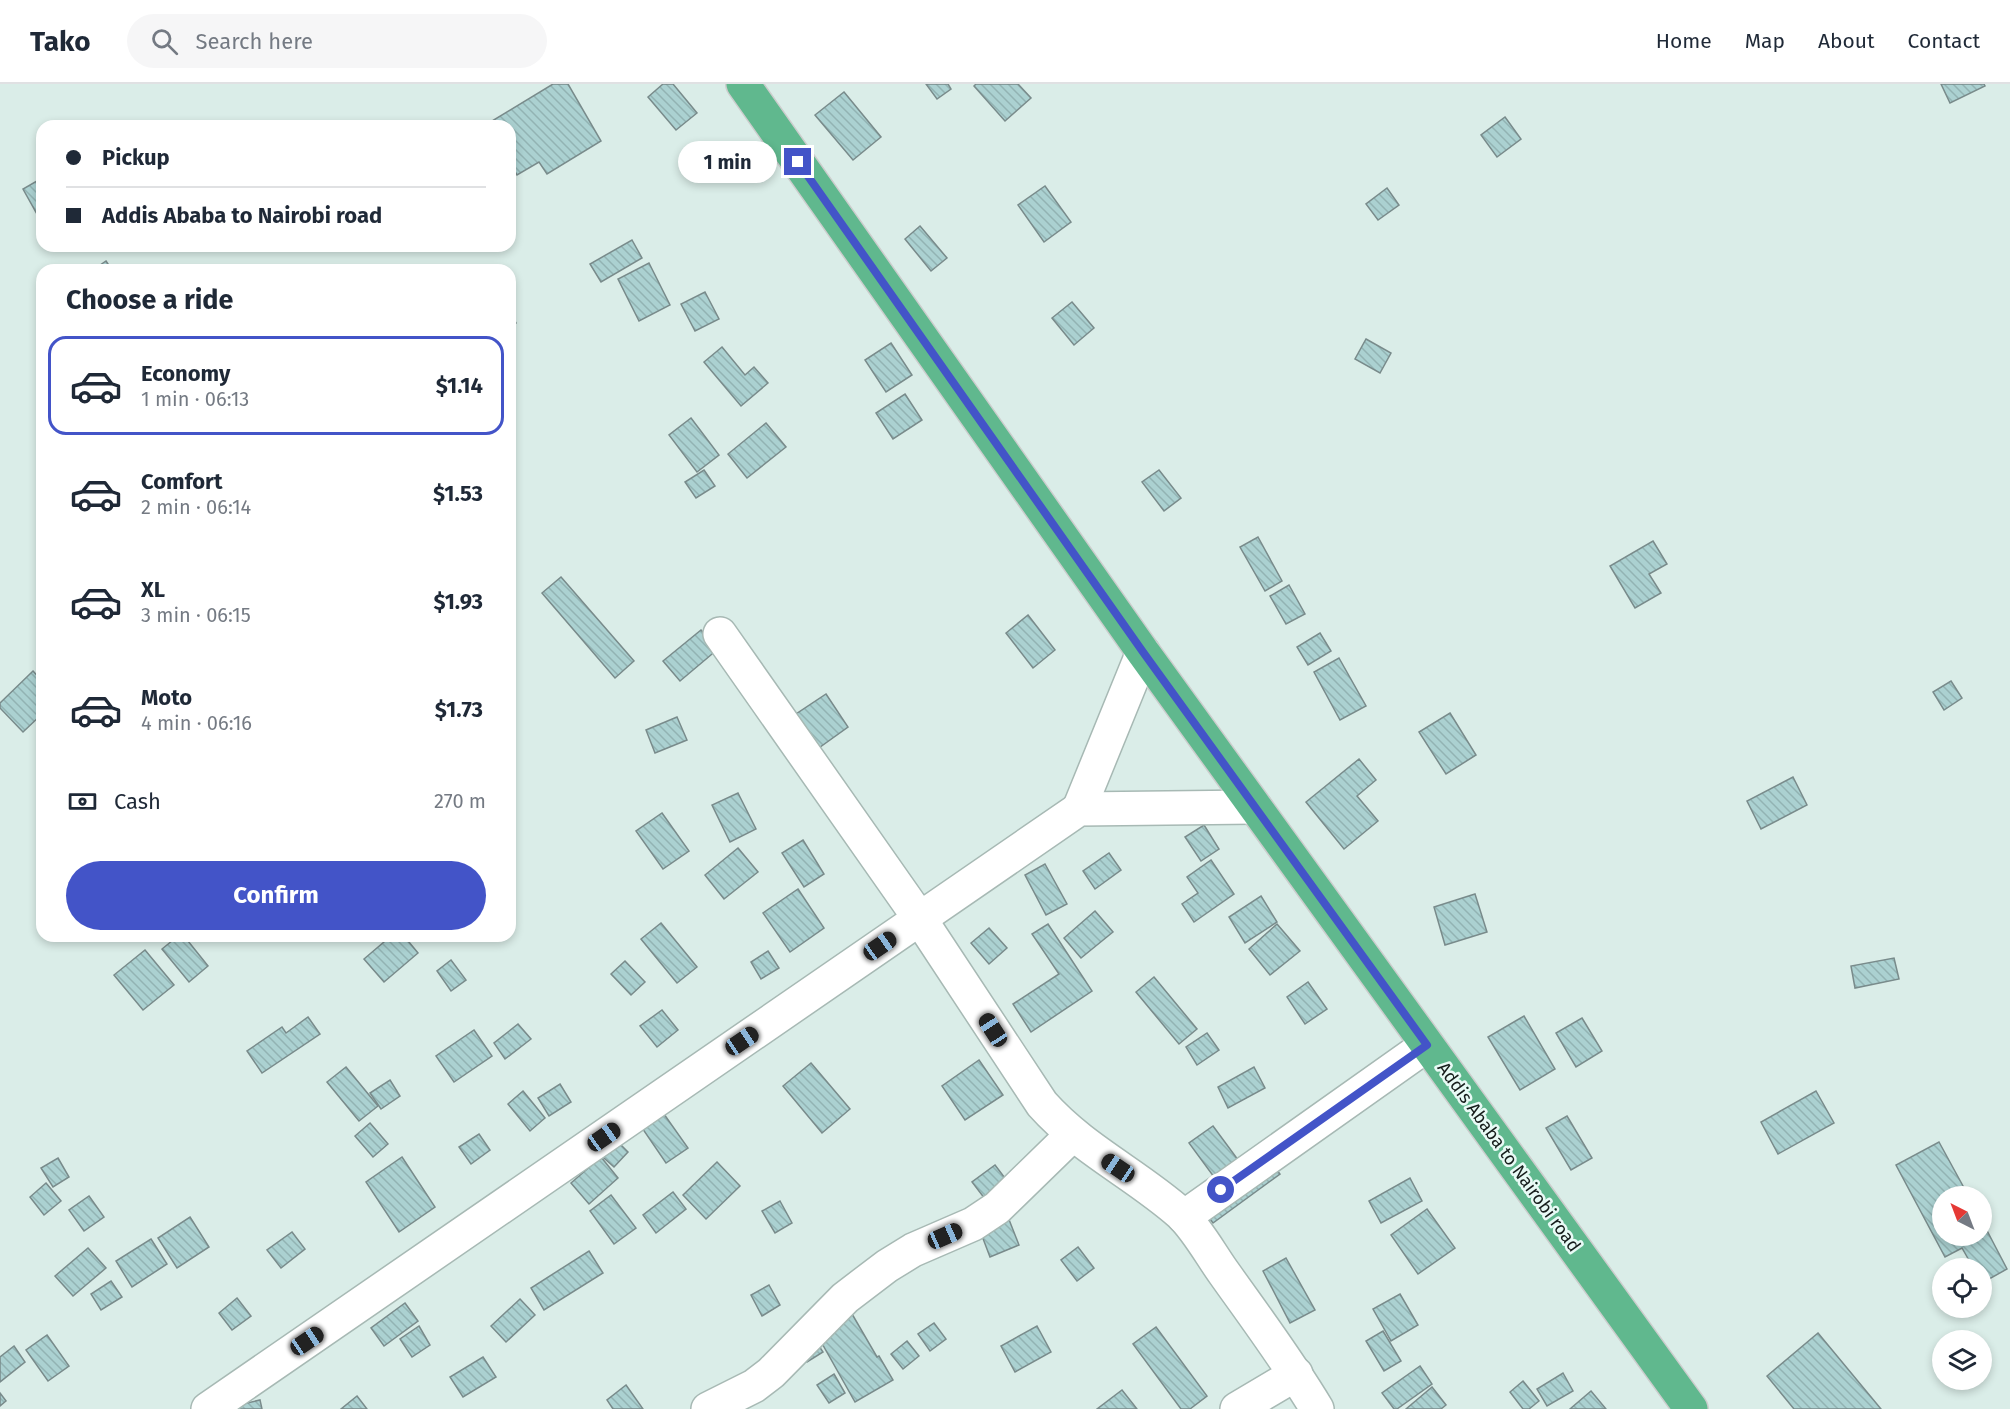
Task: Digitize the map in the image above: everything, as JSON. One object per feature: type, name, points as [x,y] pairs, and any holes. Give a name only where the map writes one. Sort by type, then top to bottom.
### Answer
[{"type":"highway","name":"Addis Ababa to Nairobi road","points":[[743,84],[1143,652],[1691,1409]]},
{"type":"street","points":[[720,634],[920,919],[1042,1104],[1072,1135],[1157,1193],[1184,1217],[1296,1374],[1317,1409]]},
{"type":"street","points":[[208,1409],[1079,809],[1143,652]]},
{"type":"street","points":[[1079,809],[1255,807]]},
{"type":"street","points":[[1184,1217],[1427,1045]]},
{"type":"street","points":[[708,1409],[754,1386],[771,1373],[845,1298],[887,1266],[913,1250],[973,1224],[997,1208],[1072,1135]]},
{"type":"street","points":[[1238,1409],[1296,1374]]},
{"type":"building","points":[[553,84],[568,84],[601,141],[547,174],[539,162],[517,175],[516,120],[494,120]]},
{"type":"building","points":[[663,84],[673,84],[697,113],[676,130],[648,97]]},
{"type":"building","points":[[926,84],[948,84],[951,89],[937,99]]},
{"type":"building","points":[[976,84],[1018,84],[1031,98],[1005,121],[974,86]]},
{"type":"building","points":[[1941,84],[1984,84],[1985,86],[1950,103]]},
{"type":"building","points":[[844,92],[881,137],[853,160],[815,115]]},
{"type":"building","points":[[1505,117],[1521,139],[1497,157],[1481,135]]},
{"type":"building","points":[[36,181],[36,212],[23,189]]},
{"type":"building","points":[[1045,186],[1071,222],[1044,242],[1018,205]]},
{"type":"building","points":[[1387,188],[1399,205],[1378,220],[1366,204]]},
{"type":"building","points":[[920,226],[947,258],[931,271],[905,239]]},
{"type":"building","points":[[632,240],[642,258],[601,282],[590,264]]},
{"type":"building","points":[[649,263],[670,305],[639,321],[618,279]]},
{"type":"building","points":[[705,292],[719,319],[695,331],[681,304]]},
{"type":"building","points":[[1072,302],[1094,328],[1074,345],[1052,318]]},
{"type":"building","points":[[1366,339],[1391,353],[1380,373],[1355,359]]},
{"type":"building","points":[[891,343],[912,375],[886,392],[865,360]]},
{"type":"building","points":[[722,347],[745,375],[754,367],[768,383],[741,406],[704,362]]},
{"type":"building","points":[[905,394],[922,420],[893,439],[876,413]]},
{"type":"building","points":[[691,418],[719,455],[697,472],[669,435]]},
{"type":"building","points":[[766,423],[786,447],[747,478],[728,454]]},
{"type":"building","points":[[704,470],[715,486],[696,498],[685,482]]},
{"type":"building","points":[[1159,470],[1181,498],[1164,511],[1142,482]]},
{"type":"building","points":[[1258,537],[1282,581],[1265,591],[1240,547]]},
{"type":"building","points":[[1653,541],[1667,564],[1649,574],[1661,593],[1635,608],[1610,566]]},
{"type":"building","points":[[561,577],[634,661],[615,678],[542,593]]},
{"type":"building","points":[[1289,585],[1305,614],[1286,624],[1270,596]]},
{"type":"building","points":[[1028,615],[1055,650],[1033,668],[1006,633]]},
{"type":"building","points":[[701,630],[718,649],[680,681],[663,661]]},
{"type":"building","points":[[1320,633],[1331,651],[1308,665],[1297,647]]},
{"type":"building","points":[[1339,658],[1366,706],[1340,720],[1314,672]]},
{"type":"building","points":[[33,671],[36,674],[36,720],[23,732],[0,708],[0,703]]},
{"type":"building","points":[[1951,681],[1962,698],[1944,710],[1933,692]]},
{"type":"building","points":[[826,694],[848,727],[816,750],[793,716]]},
{"type":"building","points":[[1450,713],[1476,755],[1446,774],[1419,732]]},
{"type":"building","points":[[677,717],[687,740],[655,753],[646,730]]},
{"type":"building","points":[[1359,759],[1376,780],[1357,796],[1378,821],[1344,849],[1306,802]]},
{"type":"building","points":[[1793,777],[1807,805],[1761,829],[1747,801]]},
{"type":"building","points":[[738,793],[756,829],[730,842],[712,805]]},
{"type":"building","points":[[662,813],[689,851],[663,869],[636,831]]},
{"type":"building","points":[[1204,825],[1219,849],[1201,861],[1185,837]]},
{"type":"building","points":[[803,840],[824,874],[804,887],[782,853]]},
{"type":"building","points":[[738,848],[758,872],[724,899],[705,875]]},
{"type":"building","points":[[1109,853],[1121,870],[1095,889],[1083,871]]},
{"type":"building","points":[[1211,860],[1234,894],[1194,922],[1182,904],[1198,893],[1187,877]]},
{"type":"building","points":[[1045,864],[1067,904],[1046,915],[1025,875]]},
{"type":"building","points":[[798,889],[824,928],[790,952],[763,913]]},
{"type":"building","points":[[1475,894],[1487,932],[1445,945],[1434,907]]},
{"type":"building","points":[[1261,896],[1277,922],[1245,943],[1229,917]]},
{"type":"building","points":[[1095,911],[1113,932],[1081,958],[1064,938]]},
{"type":"building","points":[[661,923],[697,967],[677,983],[641,939]]},
{"type":"building","points":[[1048,924],[1092,991],[1031,1032],[1013,1004],[1059,974],[1032,934]]},
{"type":"building","points":[[1277,924],[1300,951],[1270,975],[1249,949]]},
{"type":"building","points":[[989,928],[1007,948],[989,964],[971,943]]},
{"type":"building","points":[[171,942],[189,942],[208,966],[189,982],[162,949]]},
{"type":"building","points":[[384,942],[409,942],[418,953],[384,982],[364,959]]},
{"type":"building","points":[[145,950],[174,985],[143,1010],[114,975]]},
{"type":"building","points":[[768,951],[779,968],[761,979],[751,962]]},
{"type":"building","points":[[1894,958],[1899,979],[1855,988],[1851,966]]},
{"type":"building","points":[[451,960],[466,980],[451,991],[437,971]]},
{"type":"building","points":[[625,961],[645,982],[631,995],[611,974]]},
{"type":"building","points":[[1154,977],[1197,1029],[1179,1044],[1136,992]]},
{"type":"building","points":[[1308,982],[1327,1009],[1305,1024],[1287,997]]},
{"type":"building","points":[[662,1010],[678,1030],[657,1047],[640,1026]]},
{"type":"building","points":[[1524,1016],[1555,1069],[1520,1090],[1488,1037]]},
{"type":"building","points":[[308,1017],[320,1034],[262,1073],[247,1051],[282,1027],[286,1033]]},
{"type":"building","points":[[1582,1018],[1602,1051],[1576,1067],[1556,1033]]},
{"type":"building","points":[[518,1024],[531,1039],[505,1059],[494,1043]]},
{"type":"building","points":[[474,1030],[492,1056],[454,1082],[436,1056]]},
{"type":"building","points":[[1207,1033],[1219,1050],[1197,1065],[1186,1047]]},
{"type":"building","points":[[979,1060],[1003,1095],[965,1120],[942,1086]]},
{"type":"building","points":[[811,1063],[850,1109],[822,1133],[783,1086]]},
{"type":"building","points":[[346,1067],[378,1106],[359,1121],[327,1082]]},
{"type":"building","points":[[1254,1067],[1265,1088],[1228,1108],[1218,1087]]},
{"type":"building","points":[[390,1080],[400,1096],[381,1109],[370,1093]]},
{"type":"building","points":[[560,1084],[571,1102],[549,1116],[538,1098]]},
{"type":"building","points":[[523,1091],[545,1118],[530,1131],[508,1104]]},
{"type":"building","points":[[1816,1091],[1834,1123],[1778,1154],[1761,1122]]},
{"type":"building","points":[[659,1107],[688,1148],[666,1163],[638,1122]]},
{"type":"building","points":[[1567,1116],[1592,1158],[1571,1170],[1546,1128]]},
{"type":"building","points":[[370,1123],[388,1144],[373,1157],[355,1136]]},
{"type":"building","points":[[1213,1126],[1244,1168],[1264,1153],[1280,1174],[1213,1223],[1194,1197],[1217,1181],[1189,1143]]},
{"type":"building","points":[[479,1134],[490,1150],[471,1164],[459,1147]]},
{"type":"building","points":[[611,1135],[628,1152],[614,1167],[596,1151]]},
{"type":"building","points":[[1939,1142],[1963,1186],[1932,1186],[1932,1233],[1896,1165]]},
{"type":"building","points":[[402,1157],[435,1207],[399,1232],[366,1182]]},
{"type":"building","points":[[601,1157],[618,1178],[589,1204],[571,1183]]},
{"type":"building","points":[[58,1158],[69,1177],[53,1187],[41,1168]]},
{"type":"building","points":[[717,1162],[740,1186],[706,1219],[683,1195]]},
{"type":"building","points":[[995,1165],[1008,1182],[985,1199],[972,1182]]},
{"type":"building","points":[[1410,1178],[1422,1201],[1381,1223],[1369,1201]]},
{"type":"building","points":[[46,1183],[61,1201],[44,1215],[30,1197]]},
{"type":"building","points":[[673,1192],[686,1209],[656,1233],[643,1215]]},
{"type":"building","points":[[611,1195],[636,1228],[614,1244],[590,1211]]},
{"type":"building","points":[[89,1196],[104,1217],[84,1231],[69,1210]]},
{"type":"building","points":[[780,1201],[792,1223],[775,1233],[762,1211]]},
{"type":"building","points":[[1427,1209],[1455,1248],[1418,1274],[1391,1235]]},
{"type":"building","points":[[190,1217],[209,1247],[177,1268],[158,1238]]},
{"type":"building","points":[[1008,1217],[1019,1245],[990,1257],[979,1228]]},
{"type":"building","points":[[292,1232],[305,1249],[281,1268],[267,1250]]},
{"type":"building","points":[[151,1239],[167,1264],[132,1287],[116,1261]]},
{"type":"building","points":[[1992,1240],[2007,1269],[1992,1277],[1992,1258],[1968,1258],[1962,1248],[1945,1257],[1939,1246],[1992,1246]]},
{"type":"building","points":[[1078,1247],[1094,1268],[1077,1281],[1061,1260]]},
{"type":"building","points":[[88,1248],[106,1268],[73,1296],[55,1276]]},
{"type":"building","points":[[589,1251],[603,1273],[544,1310],[531,1288]]},
{"type":"building","points":[[1286,1258],[1315,1310],[1290,1323],[1263,1271]]},
{"type":"building","points":[[111,1281],[122,1297],[101,1310],[91,1294]]},
{"type":"building","points":[[769,1285],[780,1305],[762,1316],[751,1295]]},
{"type":"building","points":[[1400,1294],[1418,1325],[1391,1341],[1373,1309]]},
{"type":"building","points":[[841,1295],[893,1380],[855,1402],[806,1315]]},
{"type":"building","points":[[237,1298],[251,1316],[232,1330],[219,1313]]},
{"type":"building","points":[[520,1299],[535,1315],[506,1342],[491,1326]]},
{"type":"building","points":[[405,1303],[418,1321],[384,1346],[371,1328]]},
{"type":"building","points":[[934,1323],[946,1339],[930,1351],[918,1334]]},
{"type":"building","points":[[419,1326],[430,1345],[412,1357],[400,1339]]},
{"type":"building","points":[[1037,1326],[1051,1352],[1015,1372],[1001,1346]]},
{"type":"building","points":[[1156,1327],[1207,1396],[1190,1409],[1181,1409],[1133,1344]]},
{"type":"building","points":[[1383,1331],[1401,1361],[1384,1371],[1366,1341]]},
{"type":"building","points":[[1818,1333],[1881,1409],[1794,1409],[1767,1376]]},
{"type":"building","points":[[811,1334],[823,1352],[807,1362],[795,1345]]},
{"type":"building","points":[[47,1335],[69,1366],[48,1381],[26,1350]]},
{"type":"building","points":[[907,1341],[919,1356],[903,1369],[891,1354]]},
{"type":"building","points":[[14,1346],[25,1362],[0,1382],[0,1357]]},
{"type":"building","points":[[483,1357],[496,1377],[463,1397],[450,1377]]},
{"type":"building","points":[[1420,1366],[1432,1384],[1394,1409],[1382,1393]]},
{"type":"building","points":[[1563,1373],[1573,1391],[1547,1406],[1537,1389]]},
{"type":"building","points":[[834,1374],[845,1393],[829,1403],[817,1385]]},
{"type":"building","points":[[1523,1381],[1539,1401],[1529,1409],[1523,1409],[1510,1392]]},
{"type":"building","points":[[626,1385],[643,1409],[613,1409],[607,1400]]},
{"type":"building","points":[[1432,1387],[1446,1405],[1441,1409],[1406,1409]]},
{"type":"building","points":[[1122,1390],[1137,1409],[1097,1409]]},
{"type":"building","points":[[1591,1391],[1606,1409],[1570,1409]]},
{"type":"building","points":[[0,1393],[6,1401],[0,1406]]},
{"type":"building","points":[[357,1396],[367,1409],[341,1409]]},
{"type":"building","points":[[260,1400],[262,1409],[225,1409],[225,1408]]},
{"type":"route","points":[[798,162],[1143,652],[1427,1045],[1221,1190]]}]
